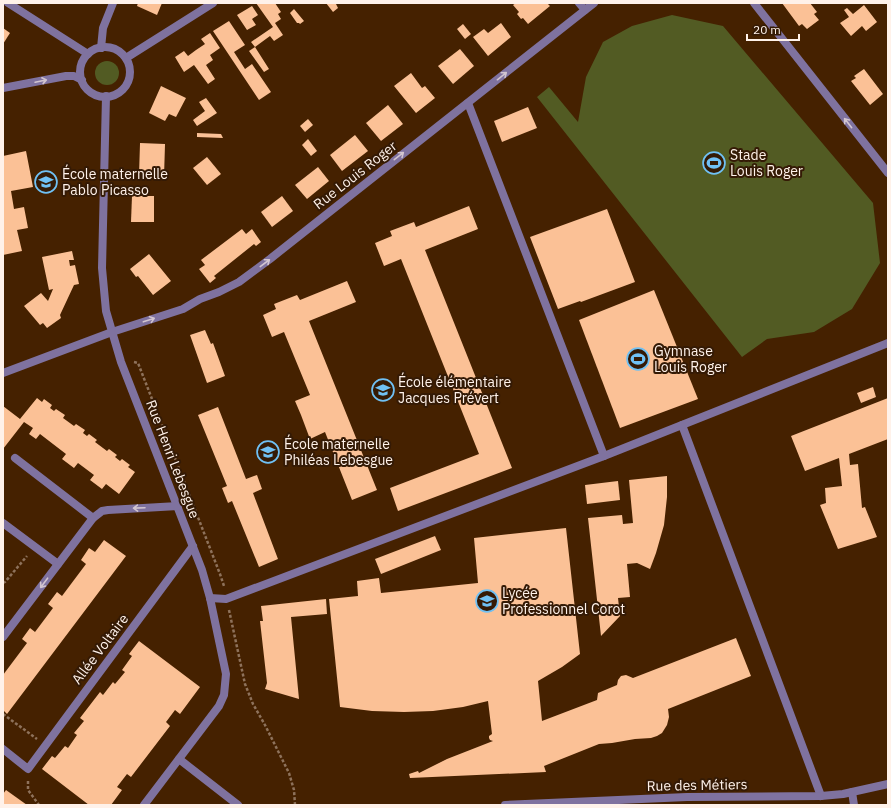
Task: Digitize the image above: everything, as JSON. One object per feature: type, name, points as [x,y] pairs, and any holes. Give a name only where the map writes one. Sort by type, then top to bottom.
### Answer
[{"type":"street","points":[[8,3],[88,54]]},
{"type":"street","points":[[101,48],[104,28],[113,3]]},
{"type":"street","points":[[126,58],[213,3]]},
{"type":"street","points":[[579,3],[585,10]]},
{"type":"street","name":"Rue Louis Roger","points":[[3,373],[112,332],[183,309],[200,299],[239,282],[594,3]]},
{"type":"street","points":[[754,3],[888,173]]},
{"type":"street","points":[[110,47],[122,54],[126,58],[130,69],[127,83],[117,94],[106,96],[93,93],[85,86],[82,80],[81,66],[88,54],[101,48],[110,47]]},
{"type":"street","points":[[3,88],[66,76],[74,76],[82,80]]},
{"type":"street","name":"Rue Henri Lebesgue","points":[[106,96],[102,268],[104,298],[121,362],[193,546],[210,598],[225,666],[225,689],[219,706],[144,805]]},
{"type":"street","points":[[468,103],[604,456]]},
{"type":"street","points":[[210,598],[226,599],[604,456],[888,343]]},
{"type":"street","points":[[682,425],[821,796]]},
{"type":"street","points":[[15,458],[93,518]]},
{"type":"street","points":[[3,637],[93,518],[102,511],[178,506]]},
{"type":"street","points":[[3,523],[58,564]]},
{"type":"street","name":"Allée Voltaire","points":[[28,768],[193,546]]},
{"type":"street","points":[[3,749],[28,768]]},
{"type":"street","points":[[180,759],[238,805]]},
{"type":"street","name":"Rue des Métiers","points":[[505,805],[687,797],[821,796],[852,792],[888,784]]},
{"type":"street","points":[[852,792],[854,805]]},
{"type":"street","points":[[687,797],[691,805]]},
{"type":"path","points":[[3,583],[34,547]]},
{"type":"path","points":[[3,714],[45,745]]},
{"type":"path","points":[[28,768],[28,790],[39,805]]},
{"type":"green space","name":"Stade Louis Roger","points":[[672,15],[723,26],[873,203],[880,263],[852,309],[814,332],[767,339],[742,357],[537,97],[549,87],[578,122],[586,77],[603,42],[632,26]]},
{"type":"green space","points":[[107,61],[112,62],[118,68],[118,78],[112,84],[107,85],[102,84],[96,78],[95,73],[96,68],[102,62]]},
{"type":"building","points":[[138,3],[162,3],[157,15],[137,6]]},
{"type":"building","points":[[256,3],[275,3],[281,12],[278,14],[281,19],[275,23],[283,35],[274,41],[270,36],[255,47],[251,42],[273,27]]},
{"type":"building","points":[[326,3],[337,3],[338,8],[333,12]]},
{"type":"building","points":[[516,3],[547,3],[550,6],[528,24],[517,14],[519,12],[513,5]]},
{"type":"building","points":[[782,3],[810,3],[817,12],[814,14],[819,20],[807,29],[802,24],[799,26]]},
{"type":"building","points":[[864,5],[877,22],[866,31],[862,26],[851,36],[840,23],[849,17],[844,10],[847,8],[853,14]]},
{"type":"building","points":[[252,6],[258,15],[252,19],[256,25],[247,30],[237,15]]},
{"type":"building","points":[[294,9],[304,21],[300,24],[297,23],[290,13]]},
{"type":"building","points":[[229,21],[245,45],[234,52],[245,69],[252,64],[271,92],[259,100],[213,31]]},
{"type":"building","points":[[501,23],[511,37],[488,56],[473,37],[484,29],[488,33]]},
{"type":"building","points":[[463,24],[471,34],[465,39],[457,29]]},
{"type":"building","points":[[3,28],[10,33],[3,44]]},
{"type":"building","points":[[210,33],[220,48],[210,55],[213,60],[206,65],[215,79],[208,84],[194,65],[184,72],[175,57],[184,51],[188,56],[205,44],[201,39]]},
{"type":"building","points":[[255,47],[269,69],[264,72],[249,51]]},
{"type":"building","points":[[460,49],[474,66],[453,84],[438,66]]},
{"type":"building","points":[[864,69],[883,94],[870,105],[851,81],[856,78],[854,76]]},
{"type":"building","points":[[411,73],[422,88],[425,86],[435,98],[416,113],[394,86]]},
{"type":"building","points":[[161,86],[186,98],[176,117],[169,114],[165,121],[149,113]]},
{"type":"building","points":[[206,98],[217,113],[197,126],[193,120],[205,111],[199,102]]},
{"type":"building","points":[[388,105],[403,124],[381,141],[366,123]]},
{"type":"building","points":[[528,107],[537,128],[502,142],[494,121]]},
{"type":"building","points":[[308,119],[313,125],[305,132],[300,126]]},
{"type":"building","points":[[197,133],[221,134],[223,138],[197,137]]},
{"type":"building","points":[[355,135],[368,151],[342,171],[330,155]]},
{"type":"building","points":[[308,139],[317,151],[311,156],[302,145]]},
{"type":"building","points":[[140,143],[165,144],[164,177],[139,176]]},
{"type":"building","points":[[26,151],[33,187],[11,191],[14,209],[24,207],[28,228],[17,230],[22,251],[3,255],[3,156]]},
{"type":"building","points":[[207,157],[221,174],[207,185],[193,168]]},
{"type":"building","points":[[318,167],[329,181],[307,199],[295,185]]},
{"type":"building","points":[[132,196],[154,196],[154,222],[131,222]]},
{"type":"building","points":[[282,196],[293,211],[272,227],[261,212]]},
{"type":"building","points":[[469,206],[478,229],[425,250],[512,468],[398,511],[390,488],[479,454],[401,259],[384,266],[375,243],[392,236],[390,231],[414,222],[416,227]]},
{"type":"building","points":[[607,209],[635,282],[558,309],[530,237]]},
{"type":"building","points":[[242,229],[246,234],[252,229],[261,242],[256,246],[254,244],[214,276],[216,278],[210,283],[199,269],[205,265],[201,260]]},
{"type":"building","points":[[72,251],[74,260],[69,260],[70,266],[75,265],[79,284],[74,285],[60,315],[61,318],[47,328],[43,323],[40,325],[24,306],[41,293],[48,301],[53,289],[49,290],[42,257]]},
{"type":"building","points":[[149,254],[171,281],[153,295],[138,276],[136,277],[130,269]]},
{"type":"building","points":[[347,281],[356,302],[309,321],[377,490],[352,500],[325,432],[310,439],[295,401],[310,395],[284,332],[272,337],[263,315],[276,309],[274,304],[297,295],[300,300]]},
{"type":"building","name":"Gymnase Louis Roger","points":[[654,290],[698,399],[620,428],[579,320]]},
{"type":"building","points":[[205,330],[211,344],[213,343],[225,376],[207,383],[190,335]]},
{"type":"building","points":[[873,387],[876,397],[861,403],[857,393]]},
{"type":"building","points":[[37,398],[42,402],[44,399],[52,405],[50,408],[54,411],[56,409],[65,415],[63,418],[74,426],[76,424],[85,430],[83,433],[87,436],[89,434],[97,440],[95,442],[107,451],[109,449],[117,455],[115,457],[120,461],[122,459],[130,465],[128,467],[135,472],[119,494],[106,484],[102,489],[90,480],[94,475],[78,463],[74,468],[62,459],[66,454],[40,434],[36,439],[29,434],[33,428],[24,422],[3,449],[3,406],[20,419]]},
{"type":"building","points":[[888,398],[888,439],[849,454],[850,465],[858,464],[862,508],[865,507],[877,537],[838,549],[820,505],[826,503],[825,488],[842,486],[839,458],[805,471],[791,436]]},
{"type":"building","points":[[218,407],[246,479],[257,475],[262,489],[253,493],[278,559],[259,567],[232,501],[228,503],[222,488],[227,486],[198,415]]},
{"type":"building","points":[[667,476],[667,497],[664,525],[650,569],[637,563],[627,564],[630,597],[618,598],[620,616],[601,636],[588,518],[622,515],[623,524],[633,523],[629,480]]},
{"type":"building","points":[[618,481],[620,500],[587,504],[585,485]]},
{"type":"building","points":[[566,528],[580,654],[562,667],[538,681],[542,721],[597,700],[598,693],[617,685],[621,676],[626,675],[633,678],[736,638],[751,676],[668,709],[669,717],[667,725],[662,733],[657,736],[599,744],[544,766],[546,772],[410,778],[409,774],[418,771],[419,773],[447,759],[493,741],[489,738],[492,734],[488,701],[463,707],[433,711],[372,711],[340,707],[329,599],[358,596],[357,581],[379,578],[381,593],[478,583],[474,538]]},
{"type":"building","points":[[435,536],[441,550],[381,574],[375,559]]},
{"type":"building","points":[[104,540],[126,556],[7,714],[3,710],[3,675],[27,643],[22,639],[30,628],[35,632],[53,608],[48,604],[57,592],[62,596],[86,564],[81,560],[89,548],[95,552]]},
{"type":"building","points":[[326,599],[327,614],[291,617],[299,699],[265,689],[267,683],[260,621],[263,621],[261,606]]},
{"type":"building","points":[[139,641],[200,687],[180,714],[175,710],[166,722],[170,726],[131,777],[127,774],[117,787],[122,790],[111,805],[89,805],[42,769],[52,756],[55,758],[65,746],[68,748],[77,735],[74,733],[84,721],[80,718],[100,692],[103,695],[113,682],[115,684],[125,672],[122,670],[132,656],[129,654]]},
{"type":"building","points":[[6,790],[27,805],[3,805],[3,794]]},
{"type":"place","name":"Stade Louis Roger","points":[[714,163]]},
{"type":"place","name":"École maternelle Pablo Picasso","points":[[46,182]]},
{"type":"place","name":"Gymnase Louis Roger","points":[[638,359]]},
{"type":"place","name":"École élémentaire Jacques Prévert","points":[[383,390]]},
{"type":"place","name":"École maternelle Philéas Lebesgue","points":[[268,452]]},
{"type":"place","name":"Lycée Professionnel Corot","points":[[487,601]]}]
